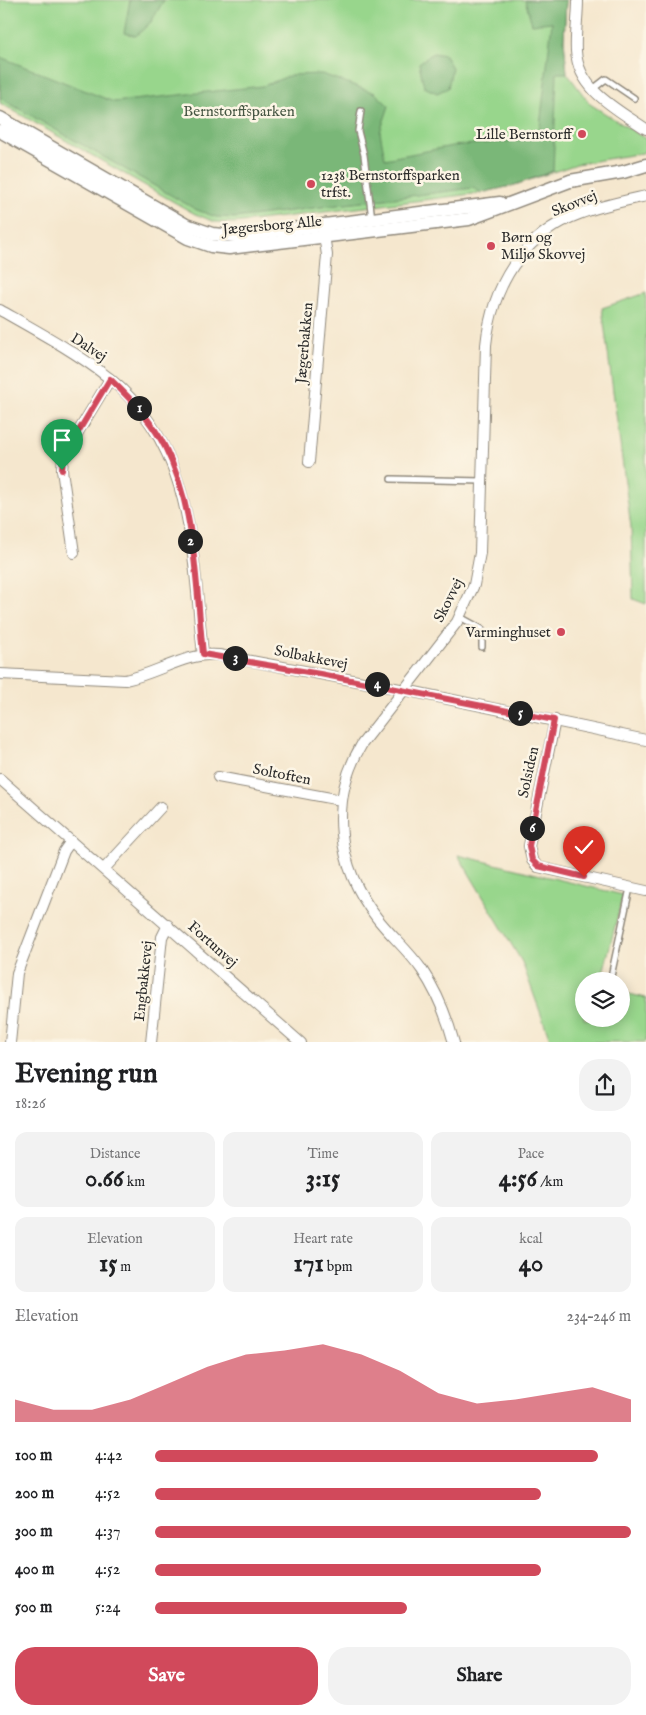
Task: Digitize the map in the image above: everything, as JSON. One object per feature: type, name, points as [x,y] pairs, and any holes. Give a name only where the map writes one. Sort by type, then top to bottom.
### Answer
[{"type":"street","points":[[578,0],[576,52],[580,67],[592,89],[646,129]]},
{"type":"street","name":"Jægersborg Alle","points":[[0,118],[186,225],[203,232],[236,236],[469,219],[570,181],[624,172],[646,165]]},
{"type":"street","name":"Jægersborg Alle","points":[[0,131],[195,242],[212,246],[236,248],[324,231],[372,219],[512,202]]},
{"type":"street","name":"Jægersborg Alle","points":[[624,172],[646,173]]},
{"type":"street","name":"Skovvej","points":[[454,1042],[437,996],[421,968],[377,918],[364,900],[351,872],[343,848],[340,824],[341,800],[352,760],[362,744],[460,617],[476,576],[489,319],[507,274],[530,245],[559,223],[580,213],[646,196]]},
{"type":"street","name":"Jægerbakken","points":[[309,462],[327,255],[324,231]]},
{"type":"street","name":"Dalvej","points":[[0,310],[72,352],[110,379],[139,408],[165,446],[179,480],[188,514],[203,654]]},
{"type":"street","points":[[74,552],[62,470],[63,457],[110,379]]},
{"type":"street","name":"Solbakkevej","points":[[0,674],[125,680],[139,677],[203,654],[404,690],[646,740]]},
{"type":"street","name":"Solsiden","points":[[554,720],[529,846],[532,860],[538,866],[646,891]]},
{"type":"street","name":"Soltoften","points":[[218,777],[341,800]]},
{"type":"street","name":"Fortunvej","points":[[0,779],[301,1042]]},
{"type":"street","points":[[104,869],[161,807]]},
{"type":"street","points":[[10,1042],[17,973],[64,851],[71,841]]},
{"type":"street","name":"Engbakkevej","points":[[151,1042],[162,937],[168,925]]},
{"type":"lane","points":[[592,89],[606,79],[634,98]]},
{"type":"lane","points":[[361,111],[358,132],[364,155],[372,219]]},
{"type":"lane","points":[[391,479],[482,481]]},
{"type":"lane","points":[[460,617],[482,629],[482,647]]},
{"type":"lane","points":[[612,972],[630,888]]},
{"type":"green space","name":"Bernstorffsparken","points":[[0,0],[566,0],[564,40],[567,73],[590,104],[646,139],[646,149],[643,153],[577,164],[515,185],[481,193],[234,223],[215,222],[195,214],[0,103]]},
{"type":"green space","points":[[130,0],[164,0],[151,22],[136,36],[124,33]]},
{"type":"green space","points":[[525,0],[566,0],[564,40],[567,73],[557,73],[553,171],[515,185],[481,193],[473,188],[235,218],[216,217],[197,210],[0,98],[0,57],[114,102],[263,86],[291,75],[322,74],[375,93],[389,106],[380,132],[385,159],[452,146],[534,139],[540,126],[552,22],[532,24]]},
{"type":"green space","points":[[433,53],[445,55],[452,68],[448,88],[437,93],[424,87],[419,63]]},
{"type":"green space","points":[[646,293],[646,604],[633,599],[631,527],[602,308]]},
{"type":"green space","points":[[458,855],[623,895],[603,972],[575,972],[575,1027],[630,1027],[630,994],[646,998],[646,1042],[551,1042],[522,962]]},
{"type":"place","name":"Lille Bernstorff","points":[[582,134]]},
{"type":"place","name":"1238 Bernstorffsparken trfst.","points":[[311,184]]},
{"type":"place","name":"Børn og Miljø Skovvej","points":[[491,246]]},
{"type":"place","name":"Varminghuset","points":[[561,632]]},
{"type":"route","points":[[62,470],[63,457],[110,379],[139,408],[165,446],[179,480],[188,514],[203,654],[219,655],[554,720],[529,853],[532,860],[538,866],[584,877]]}]
